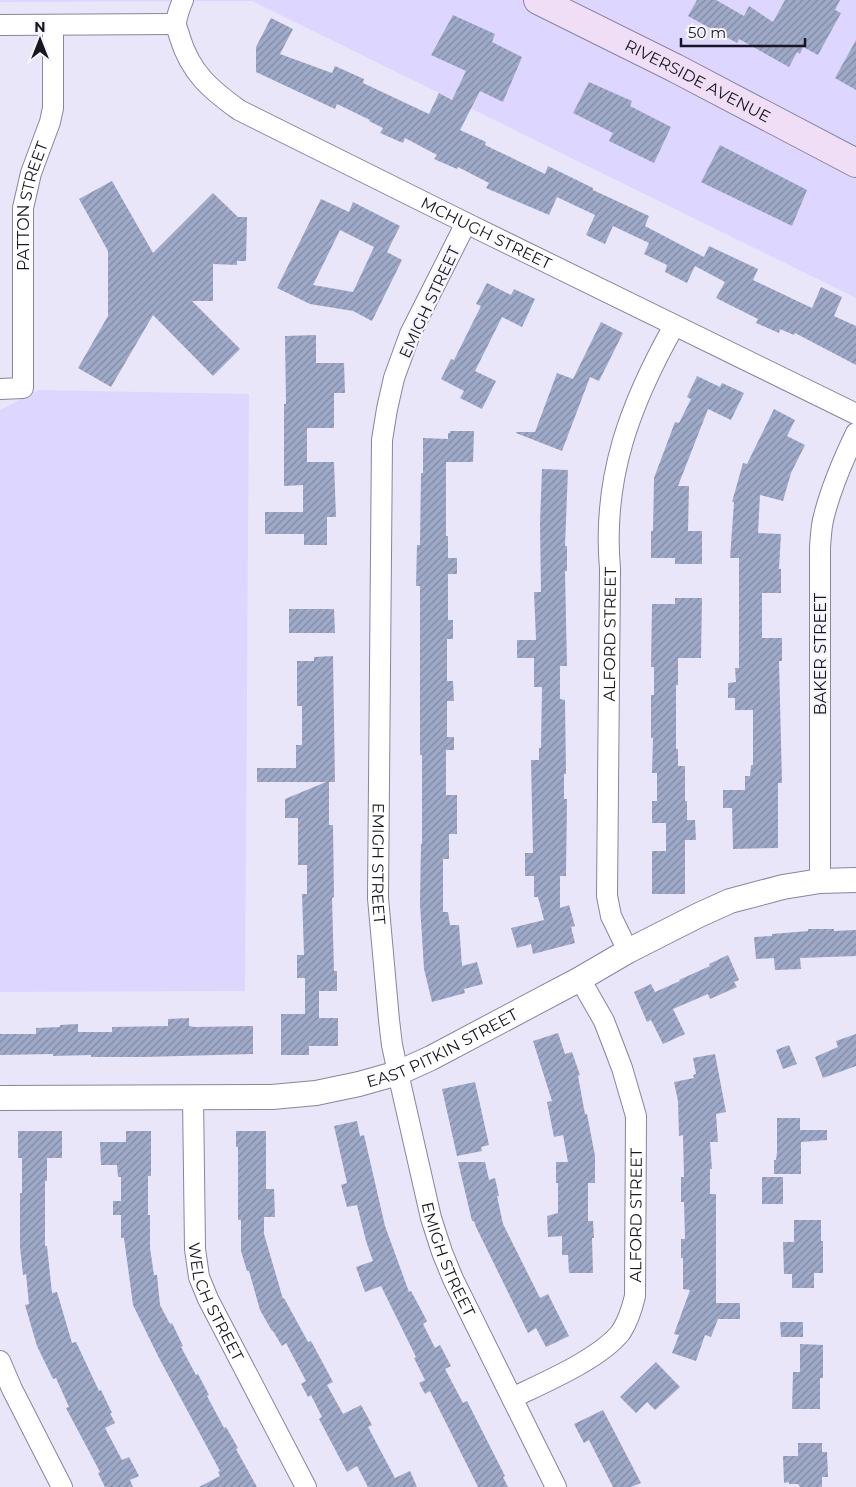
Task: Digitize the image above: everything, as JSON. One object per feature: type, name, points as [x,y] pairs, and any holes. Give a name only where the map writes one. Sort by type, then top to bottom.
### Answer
[{"type":"main road","name":"RIVERSIDE AVENUE","points":[[538,0],[675,68],[856,163]]},
{"type":"street","points":[[0,26],[176,24],[183,0]]},
{"type":"street","name":"MCHUGH STREET","points":[[176,24],[184,49],[194,69],[222,98],[239,110],[674,326],[856,414]]},
{"type":"street","name":"PATTON STREET","points":[[0,389],[23,388],[22,208],[31,173],[50,122],[53,108],[53,25]]},
{"type":"street","name":"EMIGH STREET","points":[[466,223],[410,334],[394,378],[382,440],[378,898],[392,1045],[431,1218],[452,1279],[556,1487]]},
{"type":"street","name":"ALFORD STREET","points":[[628,951],[611,916],[607,896],[610,570],[608,519],[613,481],[623,441],[653,362],[674,326]]},
{"type":"street","name":"BAKER STREET","points":[[820,882],[820,547],[823,518],[830,495],[844,457],[856,434]]},
{"type":"street","name":"EAST PITKIN STREET","points":[[0,1098],[272,1097],[316,1093],[359,1084],[398,1074],[431,1058],[580,979],[628,951],[730,901],[783,887],[856,880]]},
{"type":"street","name":"ALFORD STREET","points":[[512,1398],[556,1377],[610,1343],[621,1331],[630,1314],[635,1296],[636,1116],[622,1068],[604,1021],[580,979]]},
{"type":"street","name":"WELCH STREET","points":[[193,1097],[195,1249],[199,1277],[208,1299],[306,1487]]},
{"type":"street","points":[[0,1361],[12,1389],[62,1487]]},
{"type":"shaded area","points":[[0,0],[856,0],[856,298],[252,1],[0,2]]},
{"type":"shaded area","points":[[39,390],[249,394],[245,991],[0,992],[0,410]]},
{"type":"building","points":[[697,0],[716,0],[744,16],[749,6],[773,22],[785,0],[840,0],[835,10],[841,13],[818,55],[803,47],[800,54],[797,52],[789,67],[739,39],[737,43],[688,16]]},
{"type":"building","points":[[453,15],[495,34],[492,42],[522,57],[503,102],[480,91],[460,130],[486,142],[485,145],[545,174],[548,166],[593,188],[593,190],[649,216],[645,226],[704,257],[709,246],[758,269],[753,280],[812,308],[821,287],[842,297],[834,316],[856,326],[856,365],[795,333],[794,335],[780,329],[779,333],[756,323],[758,319],[716,298],[725,282],[695,266],[687,283],[665,272],[667,265],[644,254],[649,243],[613,226],[605,244],[586,235],[595,215],[557,197],[549,215],[486,188],[489,183],[458,167],[457,169],[434,159],[437,155],[405,138],[403,143],[380,133],[383,128],[370,120],[337,104],[335,109],[256,72],[256,47],[271,18],[293,29],[280,54],[332,73],[335,66],[364,79],[363,83],[429,114],[439,93],[452,100],[466,71],[431,55]]},
{"type":"building","points":[[856,40],[856,90],[835,78]]},
{"type":"building","points":[[589,82],[632,101],[630,106],[671,127],[654,163],[609,141],[613,133],[573,113]]},
{"type":"building","points":[[720,145],[807,190],[792,226],[701,182]]},
{"type":"building","points":[[112,181],[153,253],[213,193],[238,217],[247,217],[246,261],[237,261],[237,265],[213,264],[213,301],[192,301],[240,349],[213,376],[153,315],[111,387],[78,368],[108,316],[108,251],[79,199]]},
{"type":"building","points":[[321,199],[349,212],[353,202],[400,226],[387,252],[402,260],[372,321],[353,311],[310,304],[277,288]],"holes":[[[340,230],[374,247],[353,292],[313,285]]]},
{"type":"building","points":[[487,283],[511,295],[514,289],[535,299],[522,327],[502,317],[475,371],[496,381],[482,409],[460,398],[464,391],[441,379],[451,359],[454,360],[481,306],[476,304]]},
{"type":"building","points":[[601,322],[623,333],[599,381],[590,377],[562,451],[516,433],[535,432],[557,373],[573,379]]},
{"type":"building","points":[[316,335],[316,363],[344,363],[345,393],[334,393],[334,428],[307,428],[307,462],[334,462],[336,517],[327,517],[327,545],[304,545],[304,534],[265,534],[265,512],[303,512],[303,485],[284,486],[285,336]]},
{"type":"building","points":[[697,376],[720,387],[722,383],[744,393],[731,420],[708,409],[678,486],[689,486],[688,531],[702,531],[702,564],[675,564],[675,558],[651,558],[654,478],[675,422],[679,423],[691,399],[687,397]]},
{"type":"building","points":[[774,409],[795,420],[787,436],[805,445],[791,473],[783,501],[760,495],[758,533],[781,534],[779,569],[781,569],[781,593],[762,593],[762,638],[782,638],[782,661],[779,661],[782,783],[778,783],[778,848],[733,849],[732,808],[723,808],[723,790],[745,790],[745,776],[750,776],[751,765],[753,765],[753,710],[735,710],[735,698],[728,698],[728,683],[736,682],[735,668],[739,668],[739,558],[730,558],[734,502],[732,502],[743,463],[747,464]]},
{"type":"building","points":[[450,431],[474,431],[473,462],[446,462],[446,536],[448,536],[448,558],[457,558],[457,574],[448,574],[448,620],[453,620],[453,639],[447,639],[447,681],[453,681],[454,701],[447,701],[447,737],[454,737],[454,750],[446,750],[446,795],[457,795],[457,834],[449,834],[449,859],[443,859],[443,912],[448,912],[450,925],[459,925],[462,966],[477,962],[483,984],[464,989],[465,993],[432,1002],[424,969],[420,904],[422,755],[420,755],[420,586],[416,586],[417,545],[420,545],[423,438],[448,439]]},
{"type":"building","points":[[542,469],[568,470],[565,546],[567,546],[567,571],[565,571],[567,666],[560,666],[560,699],[565,700],[566,774],[564,774],[564,799],[567,799],[566,876],[560,876],[560,908],[569,905],[575,926],[571,927],[575,943],[533,954],[531,944],[517,948],[511,928],[544,920],[538,897],[534,897],[534,876],[525,876],[525,853],[533,853],[531,760],[539,760],[539,748],[541,748],[542,687],[534,687],[534,658],[517,658],[517,640],[536,640],[534,592],[541,592],[540,524]]},
{"type":"building","points":[[675,598],[702,598],[701,658],[678,658],[678,685],[676,685],[676,749],[678,749],[678,766],[685,766],[687,820],[695,820],[696,840],[685,840],[685,894],[652,894],[652,851],[666,851],[666,823],[652,823],[652,801],[657,801],[657,773],[652,773],[651,695],[654,695],[654,667],[651,667],[652,604],[675,604]]},
{"type":"building","points":[[289,609],[334,609],[335,633],[289,633]]},
{"type":"building","points":[[333,656],[335,782],[329,782],[329,825],[333,825],[334,897],[332,898],[334,971],[337,971],[337,991],[319,991],[319,1018],[338,1018],[338,1046],[309,1046],[309,1055],[281,1055],[281,1014],[305,1014],[305,978],[297,978],[297,955],[304,955],[302,894],[307,894],[307,865],[298,865],[298,818],[285,818],[285,799],[326,782],[257,782],[257,768],[296,768],[296,745],[302,745],[302,706],[297,706],[297,661],[314,661],[314,657]]},
{"type":"building","points":[[808,929],[856,930],[856,956],[800,958],[801,969],[775,970],[774,958],[756,959],[754,937],[808,931]]},
{"type":"building","points":[[728,955],[739,980],[734,982],[737,987],[710,999],[708,994],[673,1009],[685,1034],[663,1044],[651,1020],[647,1022],[634,992],[651,984],[655,992],[710,966],[709,964]]},
{"type":"building","points":[[189,1018],[189,1026],[195,1027],[253,1026],[253,1054],[145,1057],[53,1056],[53,1054],[0,1055],[0,1034],[36,1034],[36,1028],[78,1024],[78,1032],[112,1032],[112,1027],[168,1026],[168,1019]]},
{"type":"building","points":[[558,1033],[565,1054],[572,1052],[580,1075],[578,1076],[585,1114],[587,1114],[595,1156],[595,1183],[588,1183],[588,1221],[593,1221],[594,1238],[592,1238],[593,1273],[569,1273],[568,1255],[562,1255],[562,1236],[548,1237],[547,1216],[558,1213],[556,1162],[568,1162],[563,1135],[554,1137],[547,1102],[552,1101],[533,1041]]},
{"type":"building","points":[[856,1034],[856,1066],[823,1078],[815,1057],[838,1047],[836,1041]]},
{"type":"building","points":[[789,1045],[797,1064],[783,1069],[776,1050]]},
{"type":"building","points":[[715,1054],[726,1112],[716,1114],[718,1142],[710,1142],[712,1169],[710,1169],[710,1194],[716,1194],[716,1303],[740,1303],[740,1319],[718,1319],[711,1337],[705,1335],[696,1361],[672,1353],[679,1335],[674,1334],[690,1290],[683,1289],[681,1239],[685,1239],[684,1202],[681,1202],[681,1177],[684,1177],[683,1135],[679,1136],[678,1101],[674,1082],[694,1078],[693,1075],[696,1074],[693,1058]]},
{"type":"building","points":[[475,1082],[489,1145],[481,1147],[482,1151],[457,1156],[442,1089]]},
{"type":"building","points":[[777,1118],[800,1118],[800,1130],[827,1130],[827,1140],[801,1142],[801,1174],[774,1174],[774,1160],[776,1160],[777,1152]]},
{"type":"building","points":[[357,1121],[360,1136],[364,1135],[385,1226],[409,1292],[411,1291],[427,1321],[423,1324],[435,1348],[440,1345],[451,1366],[445,1369],[463,1403],[467,1401],[505,1476],[503,1477],[508,1487],[478,1487],[430,1391],[425,1394],[419,1383],[425,1380],[414,1358],[416,1357],[381,1286],[365,1292],[356,1267],[373,1261],[357,1205],[347,1207],[341,1185],[347,1183],[334,1126]]},
{"type":"building","points":[[18,1131],[62,1131],[62,1158],[47,1158],[47,1181],[45,1181],[45,1246],[47,1246],[52,1293],[57,1292],[72,1343],[76,1342],[99,1391],[101,1390],[112,1413],[110,1413],[115,1423],[105,1428],[122,1460],[129,1457],[139,1476],[130,1480],[133,1487],[105,1487],[98,1473],[100,1472],[66,1408],[69,1407],[56,1378],[53,1379],[37,1346],[25,1305],[29,1304],[26,1274],[23,1275],[20,1247],[22,1158],[18,1158]]},
{"type":"building","points":[[126,1131],[151,1131],[151,1176],[148,1176],[148,1215],[150,1215],[150,1248],[154,1275],[157,1275],[160,1305],[170,1324],[172,1323],[183,1346],[181,1347],[196,1375],[198,1374],[209,1395],[207,1396],[224,1428],[226,1427],[238,1448],[236,1449],[257,1487],[199,1487],[220,1476],[218,1472],[220,1471],[159,1358],[133,1305],[124,1238],[121,1238],[121,1215],[113,1215],[113,1201],[121,1201],[121,1177],[118,1177],[117,1165],[101,1165],[100,1142],[126,1142]]},
{"type":"building","points":[[236,1131],[266,1131],[266,1189],[274,1189],[275,1217],[264,1217],[264,1234],[283,1299],[308,1342],[311,1341],[333,1382],[327,1385],[343,1414],[361,1405],[372,1425],[368,1427],[395,1478],[410,1471],[417,1487],[368,1487],[357,1466],[347,1472],[319,1419],[322,1417],[311,1395],[308,1397],[301,1384],[306,1381],[286,1343],[282,1346],[260,1310],[241,1251],[241,1220],[238,1220],[238,1147],[236,1147]]},
{"type":"building","points":[[458,1162],[485,1162],[489,1180],[495,1178],[503,1224],[540,1298],[548,1294],[569,1336],[546,1347],[536,1328],[528,1333],[474,1221],[472,1221]]},
{"type":"building","points":[[762,1177],[783,1177],[783,1204],[762,1204]]},
{"type":"building","points":[[794,1220],[821,1220],[823,1273],[814,1273],[814,1288],[792,1288],[792,1274],[784,1274],[783,1242],[794,1242]]},
{"type":"building","points":[[780,1322],[803,1322],[803,1337],[781,1337]]},
{"type":"building","points":[[800,1344],[823,1345],[823,1378],[820,1378],[820,1409],[792,1409],[793,1372],[800,1372]]},
{"type":"building","points":[[656,1362],[680,1387],[655,1410],[647,1402],[636,1413],[620,1397]]},
{"type":"building","points":[[603,1410],[641,1483],[631,1487],[613,1487],[589,1440],[584,1443],[574,1424]]},
{"type":"building","points":[[798,1443],[822,1443],[822,1452],[827,1452],[828,1477],[822,1477],[822,1487],[800,1487],[798,1484],[784,1483],[783,1456],[798,1456]]}]
